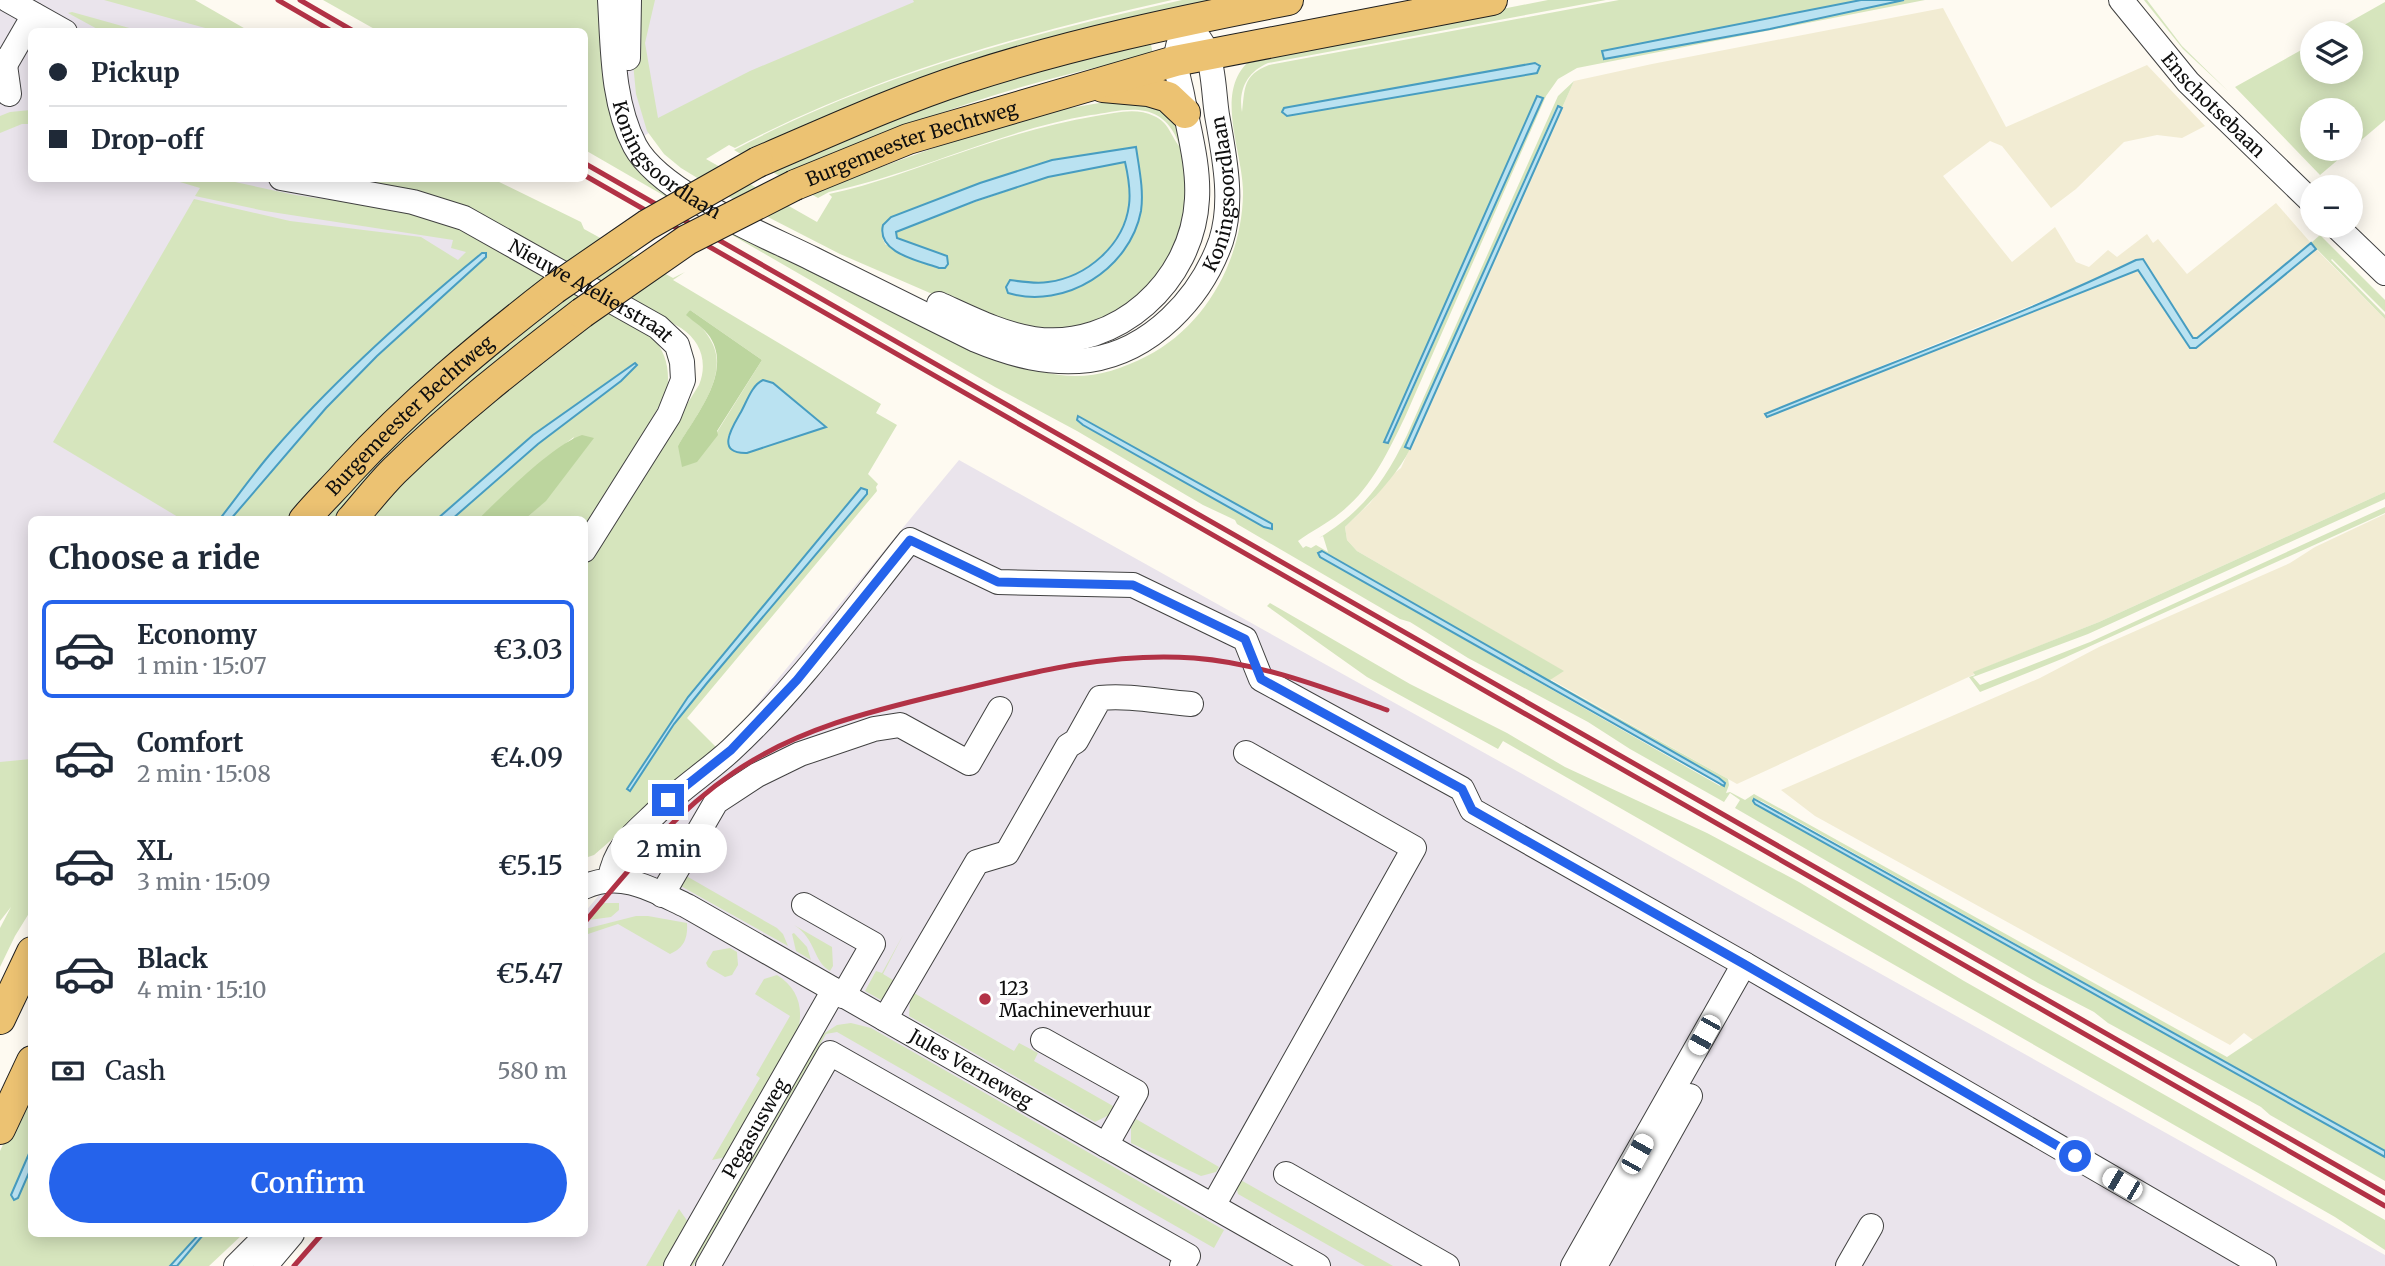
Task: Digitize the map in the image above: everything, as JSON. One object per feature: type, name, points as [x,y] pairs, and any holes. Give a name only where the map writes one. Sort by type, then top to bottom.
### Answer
[{"type":"main road","name":"Burgemeester Bechtweg","points":[[308,516],[371,447],[432,387],[485,342],[554,289],[647,225],[758,162],[873,113],[965,78],[1084,45],[1287,0]]},
{"type":"main road","name":"Burgemeester Bechtweg","points":[[354,516],[393,472],[456,414],[582,313],[687,240],[795,185],[908,139],[1175,61],[1492,0]]},
{"type":"main road","points":[[1089,85],[1148,91],[1168,97],[1185,113]]},
{"type":"main road","points":[[0,1019],[28,960]]},
{"type":"main road","points":[[0,1129],[28,1070]]},
{"type":"street","points":[[8,0],[58,28]]},
{"type":"street","name":"Koningsoordlaan","points":[[610,0],[614,63],[623,118],[636,148],[663,177],[710,207],[976,340],[1034,359],[1061,361],[1091,359],[1119,351],[1157,330],[1175,316],[1201,281],[1221,240],[1227,197],[1224,152],[1207,53],[1187,21]]},
{"type":"street","name":"Koningsoordlaan","points":[[629,0],[627,88],[633,114],[647,143],[669,167],[717,200],[856,268],[1004,333],[1059,340],[1111,327],[1136,312],[1160,292],[1179,265],[1192,231],[1198,199],[1195,159],[1175,61],[1187,21]]},
{"type":"street","name":"Enschotsebaan","points":[[2121,0],[2188,82],[2300,190]]},
{"type":"street","points":[[13,96],[2,63],[34,15]]},
{"type":"street","name":"Nieuwe Atelierstraat","points":[[303,182],[412,202],[464,218],[658,327],[677,345],[683,380],[669,415],[588,544]]},
{"type":"street","points":[[2349,238],[2385,272]]},
{"type":"street","points":[[588,886],[616,879],[612,864],[620,849],[668,800],[731,750],[797,680],[910,540],[998,582],[1133,585],[1245,639],[1261,679],[1462,789],[1472,810],[1744,964],[2264,1266]]},
{"type":"street","points":[[885,1019],[977,862],[1007,853],[1068,746],[1076,741],[1100,698],[1119,696],[1153,702],[1191,704]]},
{"type":"street","points":[[662,895],[716,802],[757,775],[830,742],[900,724],[969,763],[1000,709]]},
{"type":"street","points":[[1213,1206],[1413,848],[1246,753]]},
{"type":"street","name":"Jules Verneweg","points":[[616,879],[637,883],[687,906],[1318,1266]]},
{"type":"street","name":"Pegasusweg","points":[[676,1266],[838,993],[873,944],[804,905]]},
{"type":"street","points":[[1573,1266],[1744,964]]},
{"type":"street","points":[[1043,1040],[1136,1092],[1106,1145]]},
{"type":"street","points":[[708,1266],[830,1053],[1188,1256],[1182,1266]]},
{"type":"street","points":[[1595,1266],[1690,1096]]},
{"type":"street","points":[[1286,1174],[1447,1266]]},
{"type":"street","points":[[1849,1266],[1871,1226]]},
{"type":"street","points":[[236,1266],[265,1237]]},
{"type":"street","points":[[265,1266],[289,1237]]},
{"type":"shaded area","points":[[0,0],[168,0],[219,28],[28,28],[28,182],[490,182],[574,229],[274,516],[28,516],[28,766],[0,768]]},
{"type":"shaded area","points":[[333,0],[945,0],[688,109],[608,158],[588,53],[588,28],[553,28]]},
{"type":"shaded area","points":[[1943,8],[2006,127],[2147,65],[2205,126],[2182,138],[2157,135],[2124,142],[2076,189],[2051,208],[2002,146],[1990,141],[1943,176],[2012,262],[2055,227],[2076,262],[2089,267],[2108,250],[2117,257],[2147,234],[2153,243],[2158,239],[2187,274],[2276,203],[2300,230],[2300,238],[2307,238],[2311,243],[2197,338],[2193,338],[2177,317],[2143,259],[2136,260],[2089,282],[1879,367],[1767,417],[2139,270],[2190,348],[2196,347],[2316,249],[2385,319],[2385,492],[2099,622],[1974,672],[1975,674],[1737,784],[1550,679],[1563,671],[1357,551],[1347,540],[1345,527],[1401,468],[1574,81]]},
{"type":"shaded area","points":[[959,460],[2385,1255],[2385,1266],[291,1266],[315,1237],[588,1237],[588,908]]},
{"type":"shaded area","points":[[2385,514],[2385,952],[2253,1040],[2244,1033],[2230,1045],[1815,816],[1781,790],[2040,678],[2099,647],[2290,563],[2315,547]]},
{"type":"green space","points":[[104,0],[195,0],[244,28],[205,28]]},
{"type":"green space","points":[[323,0],[605,0],[634,155],[1040,371],[1082,376],[1108,372],[1147,356],[1168,343],[1187,327],[1217,288],[1236,243],[1241,218],[1243,194],[1233,122],[1234,86],[1241,71],[1253,58],[1548,0],[1606,0],[1268,63],[1249,77],[1241,96],[1242,112],[1249,78],[1269,65],[1619,0],[1861,0],[1603,51],[1605,59],[1770,29],[1904,0],[1925,0],[1577,68],[1558,79],[1546,96],[1405,417],[1385,456],[1370,481],[1351,503],[1298,541],[1303,548],[1316,545],[1328,552],[1323,536],[1319,538],[1360,506],[1390,467],[1407,435],[1558,96],[1574,81],[1562,108],[1557,106],[1405,447],[1410,449],[1390,480],[1345,527],[1347,540],[1357,551],[1564,671],[1550,680],[1728,779],[1726,793],[1730,792],[1745,800],[1754,794],[2227,1057],[2385,952],[2385,1151],[1763,802],[1755,799],[1753,801],[2385,1157],[2385,1181],[2270,1115],[2261,1107],[2108,1023],[2094,1012],[2038,983],[1735,808],[1740,800],[1730,793],[1724,802],[1588,722],[1468,658],[1410,622],[1400,619],[1237,524],[1235,520],[1203,505],[1077,431],[995,387],[588,152],[588,28],[373,28]],"holes":[[[1539,64],[1537,73],[1287,116],[1283,114],[1284,108]],[[1537,97],[1543,99],[1389,443],[1385,442]],[[1078,416],[1272,524],[1273,526],[1264,527],[1083,425],[1077,420]],[[1322,551],[1719,778],[1720,786],[1320,557],[1318,554]]]},
{"type":"green space","points":[[635,0],[655,0],[645,43],[658,118],[750,71],[914,2],[913,0],[1172,0],[1059,27],[894,78],[787,122],[735,148],[729,145],[706,159],[817,222],[832,197],[829,194],[878,181],[1009,137],[1078,119],[1125,112],[1147,113],[1163,122],[1180,147],[1175,134],[1158,116],[1138,110],[1118,111],[1058,122],[1025,131],[895,174],[829,192],[818,198],[809,193],[953,141],[1052,111],[1117,100],[1153,102],[1179,127],[1189,213],[1161,277],[1107,320],[1045,333],[960,306],[840,254],[725,195],[681,168],[664,154],[647,131],[636,94],[632,52]],"holes":[[[1136,147],[1142,204],[1134,233],[1109,267],[1072,290],[1051,296],[1030,297],[1009,293],[1010,280],[1039,283],[1078,273],[1113,243],[1127,215],[1129,194],[1126,161],[1048,177],[908,225],[899,229],[895,233],[897,238],[886,245],[883,239],[885,222],[916,207],[1052,160]]]},
{"type":"green space","points":[[1182,0],[1233,0],[746,157],[734,150],[787,123],[842,100],[953,60],[1067,27]]},
{"type":"green space","points":[[2144,0],[2147,0],[2182,46],[2229,92],[2183,49]]},
{"type":"green space","points":[[2385,2],[2385,120],[2363,139],[2363,98],[2300,98],[2300,154],[2235,87],[2300,51],[2300,84],[2363,84],[2363,21],[2351,21]]},
{"type":"green space","points":[[72,12],[129,28],[96,28],[68,13]]},
{"type":"green space","points":[[1139,45],[1151,45],[1153,54],[975,101],[783,178],[769,170],[974,87]]},
{"type":"green space","points":[[28,110],[28,124],[0,133],[0,116]]},
{"type":"green space","points":[[2306,161],[2337,161],[2320,175]]},
{"type":"green space","points":[[180,182],[235,182],[446,221],[652,336],[666,363],[667,393],[588,524],[588,516],[528,516],[545,501],[574,437],[481,516],[456,516],[538,444],[621,381],[635,363],[533,435],[441,516],[176,516],[53,442],[194,199],[290,221],[421,237],[458,260],[466,252],[451,248],[453,240],[265,211],[195,196],[200,188]]},
{"type":"green space","points":[[347,182],[499,182],[581,222],[584,229],[673,278],[685,272],[673,280],[881,404],[876,413],[897,425],[868,474],[878,484],[877,491],[687,718],[717,748],[594,855],[588,857],[588,562],[699,385],[703,361],[694,339],[681,328],[479,213],[429,195]],"holes":[[[690,310],[762,360],[717,432],[678,446],[709,394],[717,366],[716,352],[710,339],[687,315]],[[760,381],[773,383],[826,427],[743,453],[736,451],[728,436]],[[861,489],[867,494],[707,683],[674,725],[630,791],[627,790],[688,697]]]},
{"type":"green space","points":[[2317,238],[2323,238],[2385,300],[2385,312],[2331,260],[2385,315],[2385,319],[2311,243]]},
{"type":"green space","points":[[690,310],[762,360],[717,431],[718,435],[697,462],[682,467],[678,446],[709,394],[717,365],[716,351],[710,337],[686,315]]},
{"type":"green space","points":[[582,435],[594,438],[546,501],[529,516],[481,516],[542,460]]},
{"type":"green space","points":[[2385,492],[2385,499],[2088,634],[1973,677],[1980,685],[2090,642],[2385,507],[2385,513],[2064,658],[1980,692],[1969,677],[1975,675],[1973,672],[2099,622]]},
{"type":"green space","points":[[1270,603],[1410,684],[1507,733],[1565,767],[1707,833],[1799,882],[1964,981],[2385,1220],[2385,1250],[2335,1217],[1503,741],[1498,749],[1367,677],[1267,606]]},
{"type":"green space","points":[[28,759],[28,915],[0,967],[0,928],[11,907],[0,921],[0,762]]},
{"type":"green space","points":[[681,873],[777,928],[788,946],[679,885]]},
{"type":"green space","points":[[604,903],[619,903],[619,910],[611,917],[589,920]]},
{"type":"green space","points":[[636,916],[687,923],[684,942],[670,954],[618,924],[588,934],[588,928]]},
{"type":"green space","points":[[794,925],[832,947],[833,966],[830,971],[820,961],[807,937]]},
{"type":"green space","points":[[794,933],[807,947],[811,960],[796,951]]},
{"type":"green space","points":[[903,935],[883,974],[898,983],[893,991],[881,1000],[865,991],[876,971],[882,973]]},
{"type":"green space","points":[[730,948],[737,952],[738,965],[732,975],[725,977],[706,963],[713,951]]},
{"type":"green space","points":[[777,975],[789,985],[797,997],[799,1026],[726,1157],[712,1160],[760,1078],[756,1075],[790,1016],[755,994],[764,979]]},
{"type":"green space","points":[[914,993],[1014,1051],[1019,1043],[1038,1053],[1034,1061],[1113,1106],[1109,1115],[1095,1122],[909,1016],[910,1000]]},
{"type":"green space","points":[[851,1023],[871,1028],[1224,1230],[1214,1248],[837,1032],[826,1034],[693,1266],[687,1266],[820,1036],[837,1025]]},
{"type":"green space","points":[[28,1091],[28,1156],[11,1195],[14,1200],[17,1199],[28,1175],[28,1237],[196,1237],[170,1266],[0,1266],[0,1151]]},
{"type":"green space","points":[[1136,1119],[1219,1167],[1216,1172],[1201,1176],[1131,1143],[1131,1127]]},
{"type":"green space","points":[[1239,1179],[1393,1266],[1365,1266],[1238,1194],[1236,1186]]},
{"type":"green space","points":[[679,1209],[688,1222],[663,1266],[646,1266]]},
{"type":"green space","points":[[202,1237],[240,1237],[209,1266],[177,1266]]},
{"type":"water","points":[[1861,0],[1904,0],[1770,29],[1604,59],[1602,51]]},
{"type":"water","points":[[1535,63],[1540,66],[1537,73],[1287,116],[1282,112],[1289,107]]},
{"type":"water","points":[[1537,96],[1543,98],[1388,443],[1384,442]]},
{"type":"water","points":[[1558,106],[1562,108],[1410,449],[1405,447]]},
{"type":"water","points":[[1136,147],[1142,203],[1134,232],[1124,251],[1109,267],[1072,290],[1051,296],[1030,297],[1008,293],[1006,287],[1010,280],[1039,283],[1062,279],[1101,257],[1120,233],[1126,220],[1130,194],[1125,162],[1048,177],[975,201],[896,232],[897,238],[947,256],[948,264],[945,268],[901,254],[886,243],[883,235],[883,225],[891,217],[980,183],[1052,160]]},
{"type":"water","points":[[2311,243],[2316,249],[2196,348],[2190,348],[2138,270],[1767,417],[1765,414],[1999,321],[2136,260],[2143,259],[2193,338],[2197,338]]},
{"type":"water","points":[[482,253],[486,253],[486,257],[377,356],[326,408],[233,516],[222,516],[296,425],[400,324]]},
{"type":"water","points":[[635,363],[637,365],[621,381],[538,444],[456,516],[441,516],[533,435]]},
{"type":"water","points":[[763,380],[773,383],[826,427],[747,453],[731,449],[728,444],[731,431],[753,389]]},
{"type":"water","points":[[1078,416],[1272,524],[1272,529],[1264,527],[1083,425],[1077,420]]},
{"type":"water","points":[[861,488],[867,490],[867,494],[707,683],[674,724],[630,791],[627,789],[688,697]]},
{"type":"water","points":[[1322,551],[1719,778],[1725,783],[1724,786],[1320,557],[1318,553]]},
{"type":"water","points":[[1754,799],[2385,1151],[2385,1157],[1755,804]]},
{"type":"water","points":[[28,1156],[28,1175],[18,1198],[14,1200],[11,1195]]},
{"type":"water","points":[[196,1237],[201,1237],[177,1266],[170,1266]]},
{"type":"railway","points":[[278,0],[326,28]]},
{"type":"railway","points":[[300,0],[348,28]]},
{"type":"railway","points":[[588,165],[2385,1193]]},
{"type":"railway","points":[[588,177],[2385,1206]]},
{"type":"railway","points":[[588,918],[672,824],[733,773],[759,757],[814,731],[900,704],[1075,665],[1105,660],[1164,657],[1243,665],[1316,685],[1387,710]]},
{"type":"railway","points":[[294,1266],[319,1237]]},
{"type":"place","name":"123 Machineverhuur","points":[[985,999]]},
{"type":"route","points":[[668,800],[731,750],[797,680],[910,540],[998,582],[1133,585],[1245,639],[1261,679],[1462,789],[1472,810],[2075,1156]]}]
